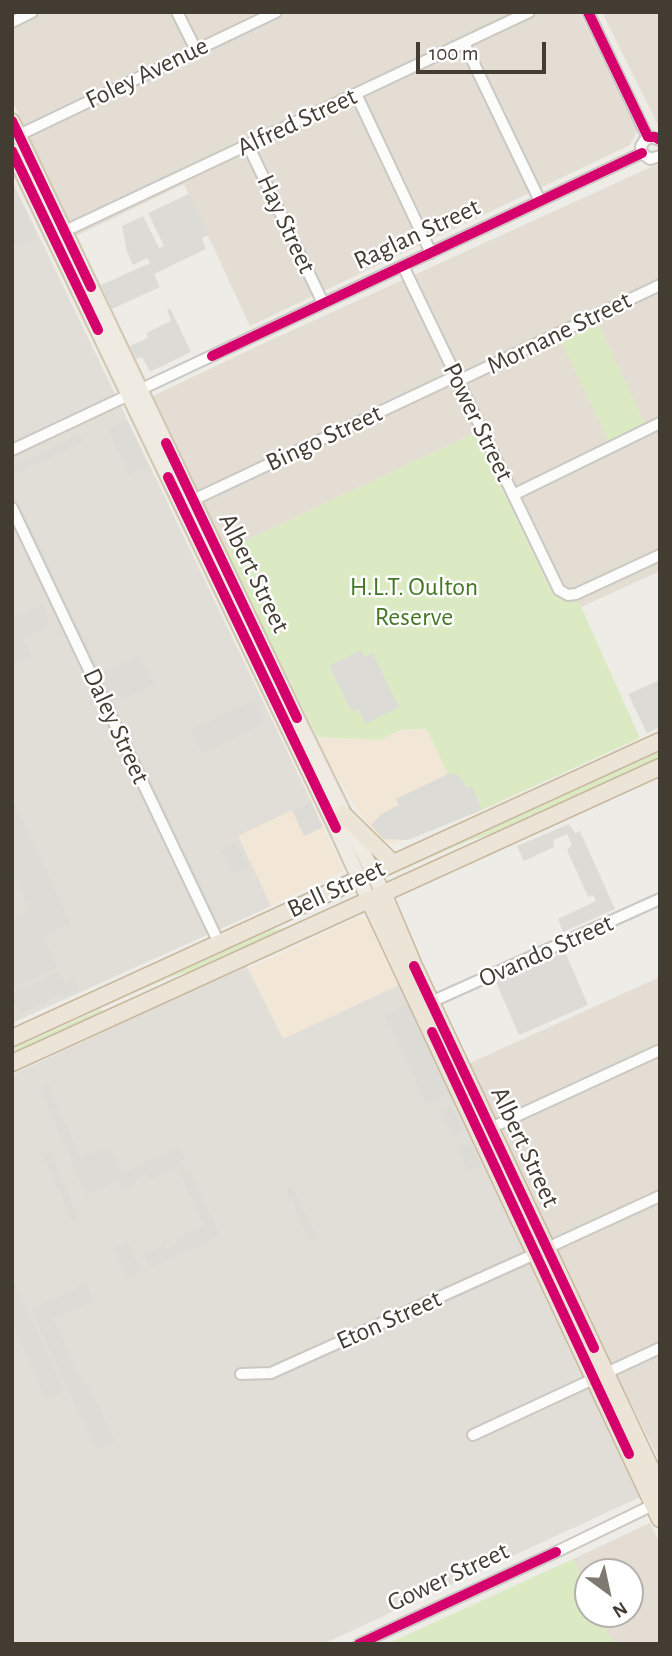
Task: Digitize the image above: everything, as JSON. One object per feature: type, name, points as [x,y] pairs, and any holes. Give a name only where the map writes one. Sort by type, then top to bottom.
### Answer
[{"type":"highway","name":"Bell Street","points":[[12,1038],[660,741]]},
{"type":"highway","name":"Bell Street","points":[[12,1063],[660,767]]},
{"type":"highway","points":[[343,814],[393,863]]},
{"type":"highway","points":[[471,827],[510,835]]},
{"type":"highway","name":"Albert Street","points":[[376,896],[588,1351],[658,1508]]},
{"type":"highway","name":"Albert Street","points":[[416,985],[431,1002],[485,1131]]},
{"type":"highway","points":[[107,993],[119,1014]]},
{"type":"highway","name":"Albert Street","points":[[599,1375],[660,1488]]},
{"type":"main road","name":"Albert Street","points":[[16,128],[65,232],[134,392]]},
{"type":"main road","name":"Albert Street","points":[[12,152],[134,392],[376,896]]},
{"type":"main road","name":"Albert Street","points":[[174,474],[193,500],[206,541]]},
{"type":"main road","name":"Albert Street","points":[[323,787],[343,814],[366,875]]},
{"type":"street","points":[[12,22],[33,12]]},
{"type":"street","points":[[177,12],[195,50]]},
{"type":"street","name":"Foley Avenue","points":[[16,128],[276,12]]},
{"type":"street","name":"Alfred Street","points":[[65,232],[529,12]]},
{"type":"street","points":[[588,12],[654,139],[643,142],[642,153],[650,159],[659,159]]},
{"type":"street","points":[[464,43],[540,201]]},
{"type":"street","points":[[356,94],[431,253]]},
{"type":"street","name":"Hay Street","points":[[248,145],[323,303]]},
{"type":"street","name":"Raglan Street","points":[[12,450],[642,153]]},
{"type":"street","name":"Power Street","points":[[403,266],[559,590],[563,594],[571,595],[660,555]]},
{"type":"street","name":"Mornane Street","points":[[457,379],[660,285]]},
{"type":"street","name":"Bingo Street","points":[[193,500],[457,379]]},
{"type":"street","points":[[513,495],[660,422]]},
{"type":"street","name":"Daley Street","points":[[12,508],[219,943]]},
{"type":"street","name":"Ovando Street","points":[[431,1002],[660,899]]},
{"type":"street","points":[[485,1131],[660,1050]]},
{"type":"street","name":"Eton Street","points":[[241,1374],[271,1373],[660,1196]]},
{"type":"street","points":[[472,1434],[660,1348]]},
{"type":"street","name":"Gower Street","points":[[359,1644],[556,1552],[658,1508]]},
{"type":"shaded area","points":[[12,12],[579,12],[637,131],[630,145],[250,326],[184,184],[76,236],[12,100]]},
{"type":"shaded area","points":[[602,12],[660,12],[660,129]]},
{"type":"shaded area","points":[[660,163],[660,571],[581,607],[577,598],[570,600],[558,597],[549,586],[475,433],[226,550],[153,396]]},
{"type":"shaded area","points":[[12,180],[311,801],[238,836],[271,906],[12,1023]]},
{"type":"shaded area","points":[[16,192],[38,238],[18,248],[12,236],[12,194]]},
{"type":"shaded area","points":[[189,194],[209,235],[202,238],[206,249],[154,274],[160,287],[112,309],[101,285],[150,263],[147,258],[133,265],[127,252],[122,226],[143,216],[159,248],[164,246],[148,213]]},
{"type":"shaded area","points":[[170,308],[191,352],[150,372],[142,357],[136,359],[130,346],[148,338],[146,333],[171,321],[167,310]]},
{"type":"shaded area","points":[[127,420],[148,465],[129,474],[108,428]]},
{"type":"shaded area","points":[[79,435],[83,442],[12,474],[12,466]]},
{"type":"shaded area","points":[[12,489],[100,673],[140,655],[154,685],[122,700],[114,688],[108,691],[215,915],[207,919],[98,688],[105,684],[100,674],[93,678],[12,508]]},
{"type":"shaded area","points":[[44,603],[49,627],[23,639],[31,657],[12,666],[12,618]]},
{"type":"shaded area","points":[[361,650],[364,657],[373,653],[399,707],[366,724],[358,709],[352,712],[329,666]]},
{"type":"shaded area","points":[[660,680],[660,727],[647,733],[628,694]]},
{"type":"shaded area","points":[[254,700],[264,723],[202,753],[191,730]]},
{"type":"shaded area","points":[[426,729],[448,773],[453,773],[472,786],[482,810],[392,844],[380,840],[329,764],[317,737],[380,740],[401,730]]},
{"type":"shaded area","points":[[453,773],[459,776],[467,788],[472,786],[482,810],[408,840],[383,839],[371,825],[381,814],[399,805],[396,799]]},
{"type":"shaded area","points":[[12,799],[70,924],[43,937],[57,968],[12,988],[12,920],[30,910],[12,871]]},
{"type":"shaded area","points":[[311,801],[344,871],[271,906],[238,836]]},
{"type":"shaded area","points":[[311,801],[323,827],[304,836],[292,810]]},
{"type":"shaded area","points":[[569,824],[575,833],[580,831],[615,909],[563,932],[558,919],[596,901],[593,895],[588,897],[567,850],[572,845],[567,834],[553,840],[554,847],[524,861],[517,846]]},
{"type":"shaded area","points":[[236,842],[248,866],[233,874],[221,850]]},
{"type":"shaded area","points":[[358,917],[371,920],[400,984],[283,1039],[248,969]]},
{"type":"shaded area","points":[[565,952],[588,1005],[519,1035],[496,982]]},
{"type":"shaded area","points":[[246,965],[283,1039],[401,984],[642,1496],[323,1644],[12,1644],[12,1075]]},
{"type":"shaded area","points":[[59,972],[64,983],[73,979],[79,990],[65,996],[63,993],[20,1014],[12,993]]},
{"type":"shaded area","points":[[660,977],[660,1461],[577,1297],[494,1113],[468,1064]]},
{"type":"shaded area","points":[[408,1004],[450,1094],[427,1105],[385,1015]]},
{"type":"shaded area","points":[[49,1083],[80,1157],[111,1148],[121,1174],[179,1147],[185,1159],[181,1161],[186,1173],[190,1171],[220,1236],[151,1267],[144,1254],[164,1245],[167,1250],[178,1245],[176,1239],[204,1226],[178,1167],[149,1179],[146,1174],[135,1179],[137,1184],[122,1191],[117,1180],[86,1196],[43,1093],[42,1085]]},
{"type":"shaded area","points":[[451,1106],[463,1131],[452,1137],[440,1112]]},
{"type":"shaded area","points":[[470,1143],[481,1165],[468,1170],[458,1148]]},
{"type":"shaded area","points":[[50,1152],[79,1220],[73,1222],[43,1155]]},
{"type":"shaded area","points":[[292,1186],[317,1239],[311,1242],[286,1189]]},
{"type":"shaded area","points":[[127,1241],[141,1271],[127,1278],[113,1248]]},
{"type":"shaded area","points":[[12,1278],[64,1390],[46,1399],[12,1323]]},
{"type":"shaded area","points":[[87,1283],[94,1300],[53,1319],[84,1386],[88,1385],[115,1442],[97,1451],[31,1310]]},
{"type":"shaded area","points":[[650,1523],[660,1544],[660,1644],[613,1644],[606,1628],[644,1628],[644,1558],[575,1558]]},
{"type":"green space","points":[[598,324],[645,423],[609,441],[561,342]]},
{"type":"green space","name":"H.L.T. Oulton Reserve","points":[[475,433],[549,586],[558,597],[570,600],[577,598],[640,738],[482,810],[472,787],[467,788],[453,773],[448,774],[426,729],[401,730],[380,740],[317,737],[226,550]]},
{"type":"green space","points":[[660,749],[660,761],[517,826],[468,841],[390,874],[392,871]]},
{"type":"green space","points":[[356,898],[212,965],[171,977],[117,998],[261,932],[290,927]]},
{"type":"green space","points":[[101,1009],[103,1014],[12,1057],[12,1045],[27,1042]]},
{"type":"green space","points":[[573,1559],[574,1628],[606,1628],[613,1644],[387,1644]]},
{"type":"cycle path","points":[[588,12],[648,137],[660,140]]},
{"type":"cycle path","points":[[12,121],[91,287]]},
{"type":"cycle path","points":[[12,151],[98,330]]},
{"type":"cycle path","points":[[212,356],[642,153]]},
{"type":"cycle path","points":[[166,443],[297,718]]},
{"type":"cycle path","points":[[168,477],[336,828]]},
{"type":"cycle path","points":[[414,966],[594,1348]]},
{"type":"cycle path","points":[[432,1032],[629,1454]]},
{"type":"cycle path","points":[[359,1644],[556,1552]]}]
